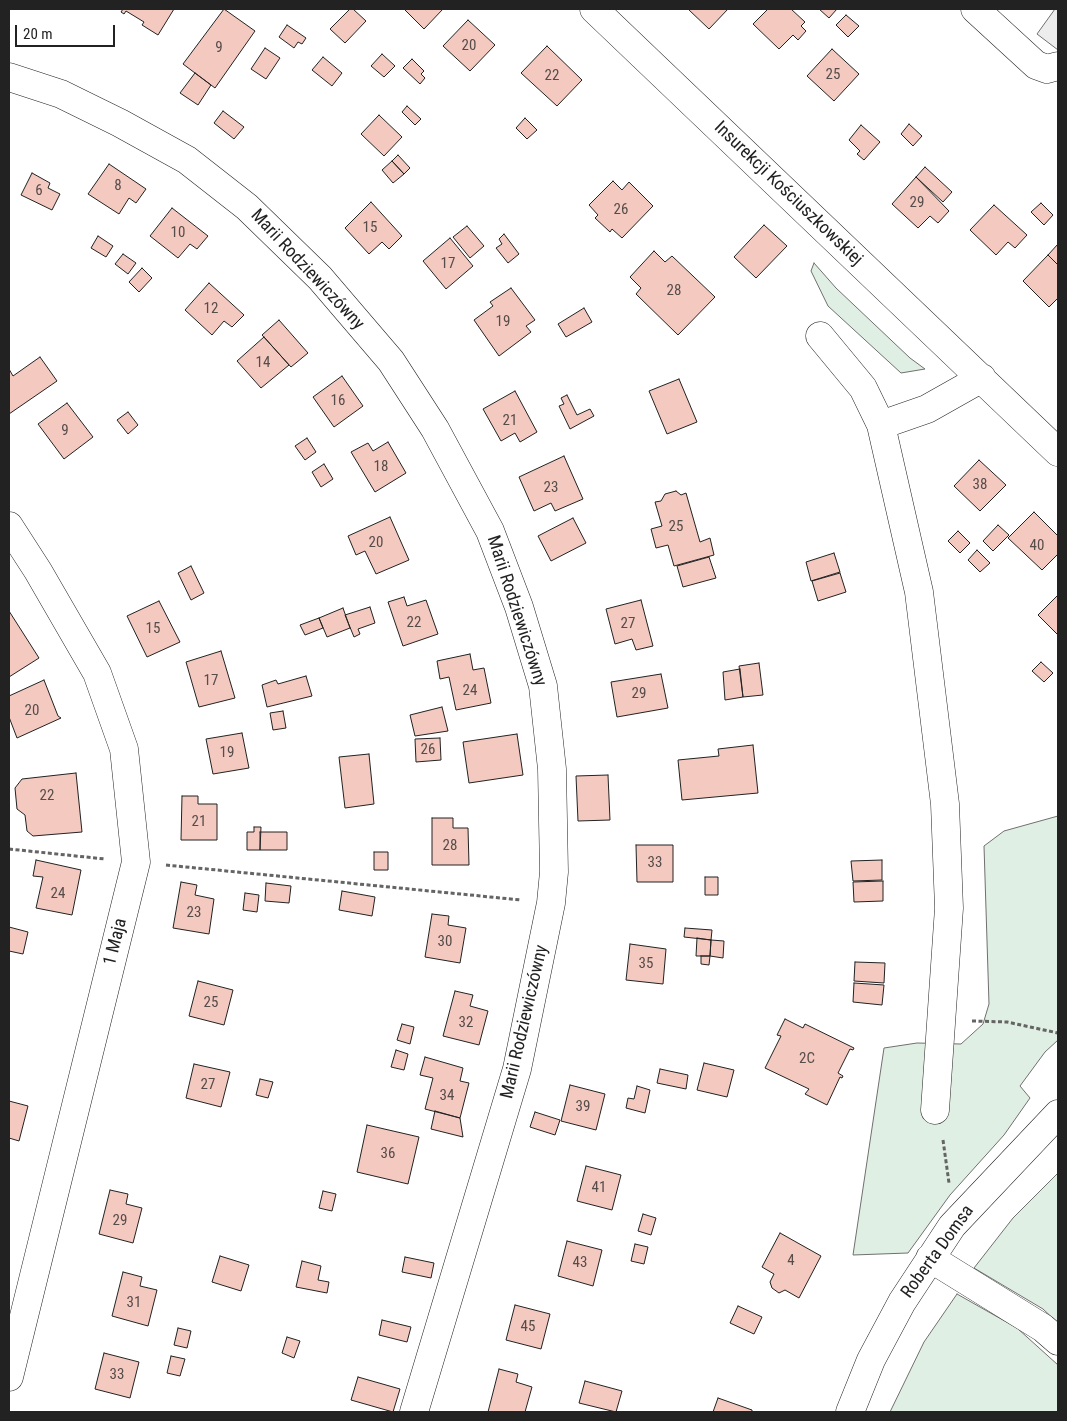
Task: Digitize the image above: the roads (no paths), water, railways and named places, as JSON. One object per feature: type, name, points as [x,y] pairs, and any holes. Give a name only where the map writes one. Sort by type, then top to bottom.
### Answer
[{"type":"street","name":"Insurekcji Kościuszkowskiej","points":[[594,9],[1058,452]]},
{"type":"street","points":[[975,9],[1036,65],[1047,69],[1058,66]]},
{"type":"street","name":"Marii Rodziewiczówny","points":[[9,76],[61,94],[120,123],[186,160],[248,207],[320,278],[391,361],[435,429],[490,531],[518,607],[540,677],[552,768],[554,872],[551,903],[516,1069],[414,1412]]},
{"type":"street","points":[[820,336],[863,388],[881,425],[918,592],[946,804],[949,908],[935,1110]]},
{"type":"street","points":[[881,425],[927,409],[982,378]]},
{"type":"street","name":"1 Maja","points":[[9,526],[97,674],[124,748],[136,862],[9,1377]]},
{"type":"street","name":"Roberta Domsa","points":[[850,1412],[871,1360],[902,1302],[952,1226],[1058,1114]]},
{"type":"street","points":[[930,1258],[1044,1328],[1058,1341]]}]
